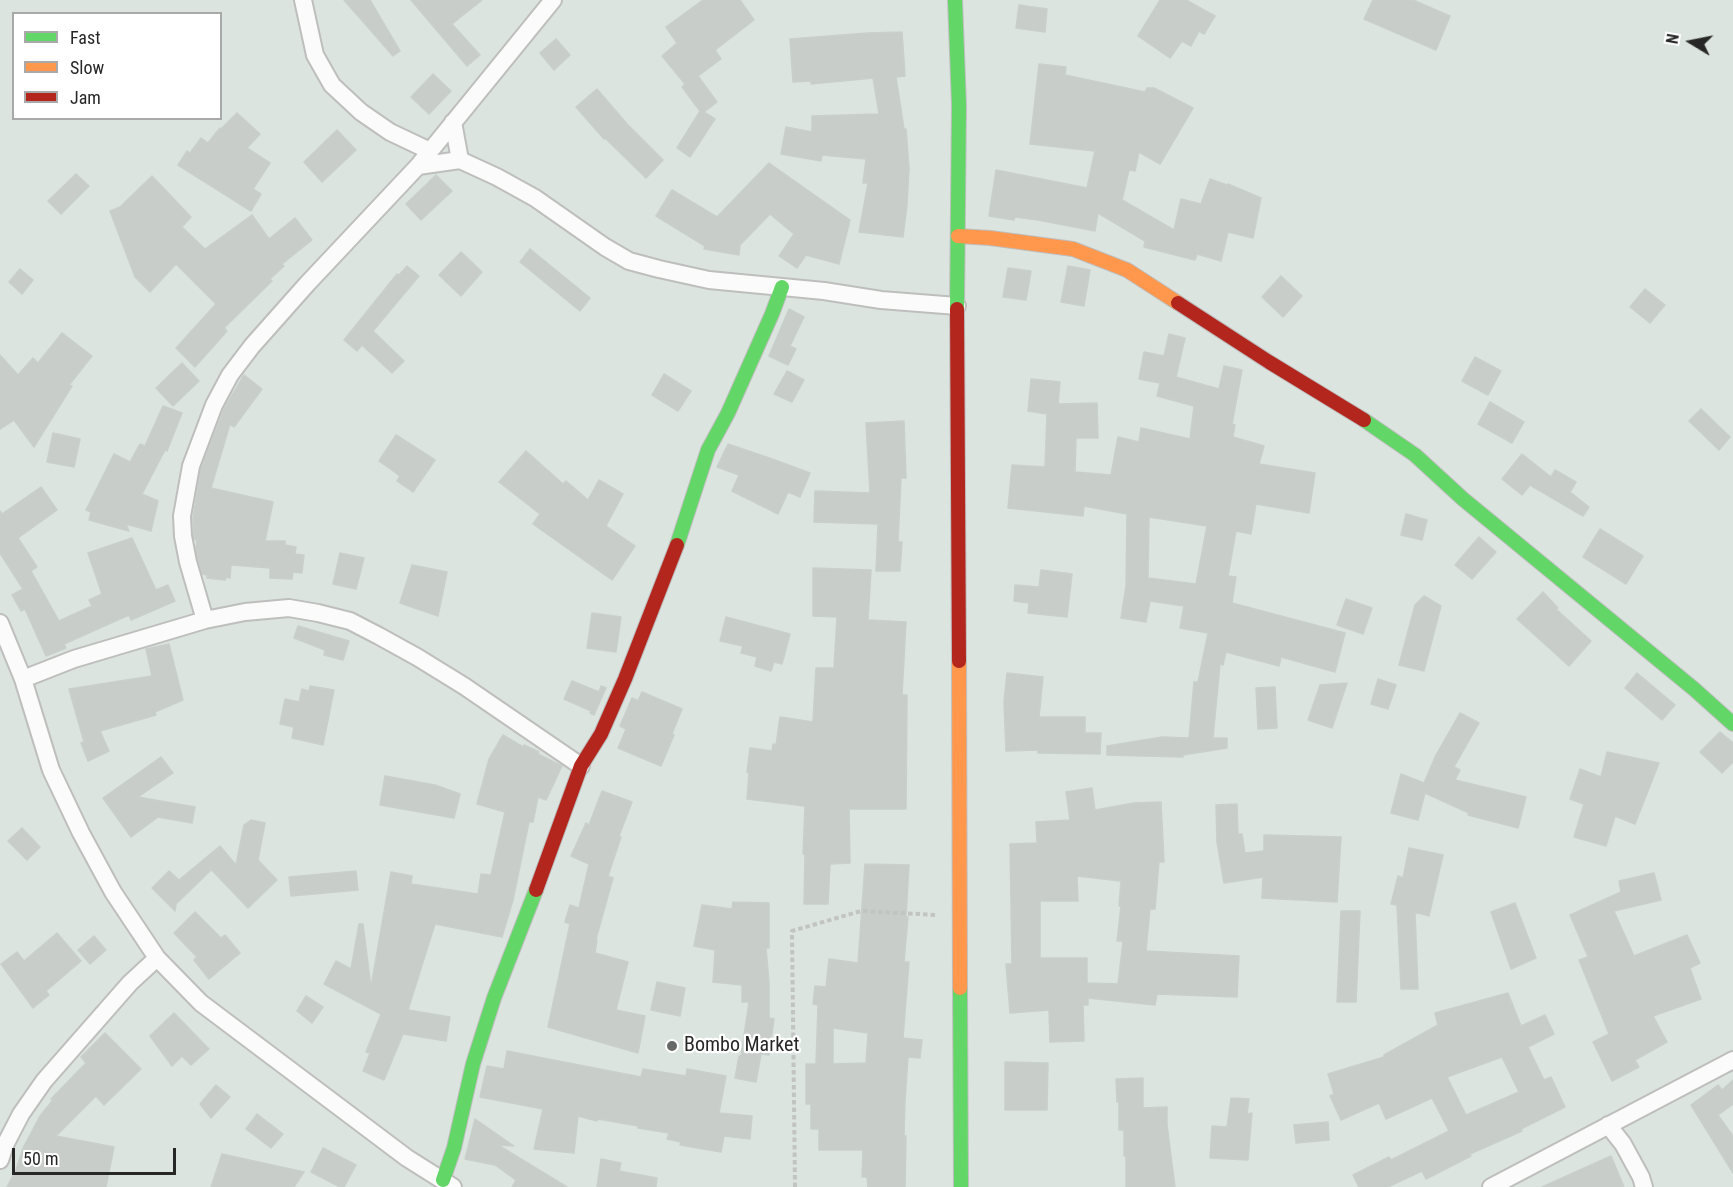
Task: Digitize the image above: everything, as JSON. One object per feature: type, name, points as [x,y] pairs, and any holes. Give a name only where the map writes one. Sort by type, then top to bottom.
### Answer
[{"type":"street","points":[[303,0],[315,55],[332,85],[361,112],[390,132],[430,151]]},
{"type":"street","points":[[205,620],[188,562],[182,516],[191,466],[214,405],[230,375],[252,346],[307,284],[418,166],[553,0]]},
{"type":"street","points":[[955,0],[959,105],[957,306],[961,1187]]},
{"type":"street","points":[[453,122],[460,160]]},
{"type":"street","points":[[418,166],[460,160],[535,198],[629,261],[659,269],[709,280],[782,286],[881,300],[957,306]]},
{"type":"street","points":[[958,236],[1073,249],[1126,270],[1162,292],[1269,362],[1366,421],[1415,455],[1463,499],[1694,689],[1733,724]]},
{"type":"street","points":[[0,623],[23,679],[51,770],[113,892],[157,958],[201,1003],[407,1158],[448,1183],[473,1064],[494,998],[581,766],[601,734],[625,679],[679,539],[708,450],[728,412],[772,314],[782,286]]},
{"type":"street","points":[[23,679],[74,659],[205,620],[245,612],[289,608],[350,621],[417,657],[464,686],[581,766]]},
{"type":"street","points":[[0,1160],[21,1114],[44,1081],[123,990],[157,958]]},
{"type":"street","points":[[1491,1187],[1733,1060]]},
{"type":"street","points":[[1608,1125],[1623,1144],[1644,1187]]},
{"type":"path","points":[[795,1187],[792,931],[861,911],[960,915]]},
{"type":"building","points":[[344,0],[370,0],[400,51],[393,56]]},
{"type":"building","points":[[411,0],[482,0],[452,24],[480,55],[467,66]]},
{"type":"building","points":[[703,0],[740,0],[754,20],[715,50],[721,59],[698,76],[717,102],[704,112],[715,119],[690,157],[677,148],[700,111],[682,87],[685,84],[662,56],[677,43],[666,27]]},
{"type":"building","points":[[1160,0],[1186,0],[1215,16],[1204,34],[1199,31],[1191,46],[1182,41],[1170,58],[1138,36]]},
{"type":"building","points":[[1373,0],[1413,0],[1450,16],[1436,50],[1364,19]]},
{"type":"building","points":[[1019,5],[1047,9],[1045,32],[1016,28]]},
{"type":"building","points":[[902,32],[905,76],[896,77],[904,129],[906,129],[909,168],[903,237],[859,232],[868,183],[863,183],[866,159],[822,155],[821,161],[781,154],[786,127],[812,132],[812,116],[879,114],[873,78],[811,84],[811,81],[793,82],[790,39]]},
{"type":"building","points":[[556,39],[570,55],[554,70],[540,53]]},
{"type":"building","points":[[1039,64],[1066,67],[1065,75],[1145,92],[1147,88],[1154,88],[1193,108],[1160,164],[1139,152],[1135,171],[1129,170],[1122,200],[1174,230],[1181,199],[1201,204],[1210,179],[1228,184],[1261,198],[1253,238],[1228,232],[1221,261],[1197,254],[1195,260],[1144,247],[1145,241],[1098,213],[1095,231],[1038,220],[1015,217],[1014,220],[989,216],[996,170],[1087,188],[1095,151],[1030,144]]},
{"type":"building","points":[[433,74],[451,91],[429,114],[411,97]]},
{"type":"building","points":[[597,89],[628,125],[663,160],[646,178],[604,139],[576,107]]},
{"type":"building","points":[[237,113],[260,134],[247,148],[270,163],[253,189],[261,194],[251,211],[178,165],[187,151],[190,153],[201,138],[208,143]]},
{"type":"building","points":[[337,130],[356,150],[322,182],[304,162]]},
{"type":"building","points":[[769,163],[850,220],[839,264],[806,255],[797,268],[779,256],[794,234],[770,214],[740,245],[739,255],[704,249],[705,246],[656,216],[672,190],[717,217]]},
{"type":"building","points":[[76,174],[89,186],[61,214],[48,201]]},
{"type":"building","points":[[436,175],[452,191],[421,220],[406,204]]},
{"type":"building","points":[[152,176],[191,217],[182,227],[205,249],[252,215],[269,239],[295,218],[312,240],[282,264],[284,266],[270,279],[272,281],[224,328],[227,331],[195,367],[176,348],[216,304],[176,264],[150,292],[135,277],[110,211],[120,207]]},
{"type":"building","points":[[530,249],[590,298],[580,311],[520,262]]},
{"type":"building","points":[[461,252],[482,272],[461,296],[439,275]]},
{"type":"building","points":[[407,266],[419,276],[373,331],[404,361],[392,373],[362,345],[357,351],[344,340],[397,274],[399,275]]},
{"type":"building","points":[[1068,266],[1090,270],[1084,306],[1061,302]]},
{"type":"building","points":[[1008,268],[1031,271],[1026,300],[1003,297]]},
{"type":"building","points":[[20,269],[33,280],[22,294],[9,282]]},
{"type":"building","points":[[1281,276],[1302,296],[1283,317],[1262,297]]},
{"type":"building","points":[[1645,289],[1665,305],[1650,323],[1630,307]]},
{"type":"building","points":[[789,309],[804,317],[790,346],[796,349],[788,365],[769,356]]},
{"type":"building","points":[[62,333],[92,356],[69,385],[72,386],[34,447],[14,420],[0,429],[0,355],[18,375],[33,358],[38,363]]},
{"type":"building","points":[[1169,334],[1185,338],[1176,377],[1219,389],[1224,366],[1242,370],[1232,424],[1235,425],[1233,437],[1264,446],[1259,464],[1315,473],[1309,513],[1256,504],[1251,534],[1236,531],[1228,576],[1236,577],[1232,603],[1345,633],[1335,672],[1281,657],[1279,666],[1226,652],[1223,665],[1220,664],[1213,738],[1227,738],[1227,748],[1183,755],[1183,757],[1107,755],[1107,746],[1162,737],[1189,738],[1194,682],[1198,682],[1208,633],[1180,628],[1184,606],[1150,601],[1146,622],[1121,618],[1126,586],[1127,514],[1084,506],[1083,516],[1008,508],[1012,465],[1045,467],[1047,414],[1028,411],[1031,379],[1060,382],[1058,404],[1097,403],[1098,438],[1076,438],[1075,472],[1111,475],[1118,437],[1139,442],[1141,428],[1190,439],[1194,406],[1157,396],[1160,383],[1139,379],[1144,352],[1164,356]],"holes":[[[1149,517],[1207,526],[1196,584],[1148,578]]]},
{"type":"building","points":[[1475,357],[1501,371],[1488,395],[1462,381]]},
{"type":"building","points":[[182,363],[199,381],[173,406],[156,388]]},
{"type":"building","points":[[787,371],[804,380],[792,402],[774,394]]},
{"type":"building","points":[[664,374],[691,391],[678,411],[652,395]]},
{"type":"building","points":[[244,375],[262,389],[234,427],[230,424],[211,488],[273,502],[265,541],[285,541],[285,545],[296,547],[295,554],[304,555],[302,573],[293,572],[292,579],[270,578],[270,568],[231,565],[230,578],[226,577],[225,580],[207,578],[207,575],[202,574],[198,560],[193,518],[201,469],[224,409]]},
{"type":"building","points":[[1490,402],[1524,422],[1512,443],[1478,424]]},
{"type":"building","points":[[163,406],[182,413],[167,451],[165,450],[142,494],[158,501],[151,531],[126,524],[129,531],[89,520],[91,512],[86,510],[114,454],[130,462],[140,444],[145,446]]},
{"type":"building","points":[[1701,409],[1730,437],[1719,450],[1689,421]]},
{"type":"building","points":[[904,421],[906,478],[901,478],[898,542],[902,542],[900,571],[876,571],[878,524],[814,522],[815,491],[870,493],[866,423]]},
{"type":"building","points":[[53,433],[80,439],[74,467],[47,462]]},
{"type":"building","points":[[396,435],[435,460],[413,492],[397,481],[400,476],[379,461]]},
{"type":"building","points":[[728,444],[810,473],[800,497],[788,492],[778,514],[732,491],[739,475],[717,467]]},
{"type":"building","points":[[526,451],[563,484],[566,481],[588,500],[599,480],[623,494],[606,526],[635,546],[612,580],[533,524],[540,514],[499,482]]},
{"type":"building","points":[[1522,454],[1551,477],[1555,470],[1576,482],[1570,492],[1589,507],[1583,516],[1530,485],[1522,495],[1502,479]]},
{"type":"building","points":[[41,487],[57,510],[18,538],[37,567],[31,571],[59,621],[92,606],[89,600],[102,594],[88,553],[132,538],[156,590],[168,585],[175,601],[131,620],[129,615],[64,644],[66,648],[46,656],[25,609],[21,611],[12,595],[23,589],[0,553],[0,511],[2,514]]},
{"type":"building","points":[[1406,514],[1427,520],[1422,540],[1401,535]]},
{"type":"building","points":[[1600,529],[1643,556],[1626,584],[1583,557]]},
{"type":"building","points":[[1479,537],[1496,552],[1472,579],[1455,565]]},
{"type":"building","points":[[340,553],[364,558],[356,589],[333,584]]},
{"type":"building","points":[[412,565],[447,572],[438,616],[400,603]]},
{"type":"building","points":[[813,568],[871,570],[868,620],[906,622],[902,695],[907,695],[906,809],[849,809],[850,863],[830,864],[828,904],[804,904],[805,806],[747,799],[750,748],[772,751],[773,744],[776,745],[780,717],[813,722],[816,668],[834,668],[837,617],[813,616]]},
{"type":"building","points":[[1041,570],[1072,574],[1067,617],[1028,613],[1029,603],[1014,601],[1015,585],[1039,587]]},
{"type":"building","points":[[1543,592],[1558,608],[1556,609],[1591,641],[1569,666],[1517,619]]},
{"type":"building","points":[[1424,596],[1441,606],[1424,671],[1399,665],[1415,605]]},
{"type":"building","points":[[1346,599],[1372,608],[1363,634],[1337,625]]},
{"type":"building","points":[[592,613],[621,617],[616,652],[587,648]]},
{"type":"building","points":[[726,617],[790,634],[782,664],[774,662],[771,671],[755,666],[757,657],[741,653],[743,646],[720,641]]},
{"type":"building","points":[[298,626],[349,641],[343,660],[324,655],[325,650],[294,638]]},
{"type":"building","points":[[169,644],[183,700],[155,712],[156,715],[100,731],[109,751],[88,761],[81,743],[84,742],[69,689],[152,676],[146,649]]},
{"type":"building","points":[[1007,673],[1043,677],[1039,717],[1085,717],[1085,733],[1101,733],[1100,754],[1038,753],[1038,750],[1006,751],[1004,702]]},
{"type":"building","points":[[1637,673],[1675,705],[1662,720],[1625,688]]},
{"type":"building","points":[[1378,679],[1396,685],[1388,709],[1371,704]]},
{"type":"building","points":[[572,681],[599,692],[601,686],[606,688],[594,715],[590,713],[591,711],[564,699]]},
{"type":"building","points":[[1347,683],[1332,728],[1308,720],[1320,685]]},
{"type":"building","points":[[310,686],[334,690],[323,745],[292,738],[294,727],[280,724],[285,699],[299,702],[302,689],[309,691]]},
{"type":"building","points":[[1275,687],[1277,728],[1258,729],[1256,688]]},
{"type":"building","points":[[642,692],[682,709],[661,766],[618,748],[626,729],[620,726],[632,698],[638,701]]},
{"type":"building","points":[[1460,713],[1479,723],[1454,767],[1460,770],[1455,780],[1526,797],[1518,828],[1468,815],[1469,813],[1425,793],[1418,820],[1391,813],[1401,774],[1424,783],[1436,755]]},
{"type":"building","points":[[1720,732],[1733,743],[1733,762],[1722,773],[1700,752]]},
{"type":"building","points":[[503,735],[562,766],[546,800],[538,797],[533,822],[529,822],[513,900],[502,937],[435,924],[408,1010],[450,1017],[446,1041],[403,1034],[384,1080],[363,1071],[370,1053],[366,1052],[381,1014],[324,984],[336,961],[351,969],[359,924],[363,924],[371,987],[391,872],[412,876],[411,884],[478,894],[481,874],[491,875],[505,812],[477,804],[489,759]]},
{"type":"building","points":[[1607,752],[1659,763],[1635,824],[1615,816],[1606,846],[1574,837],[1584,804],[1570,799],[1580,769],[1601,777]]},
{"type":"building","points":[[161,757],[173,773],[138,797],[195,807],[192,823],[158,817],[131,837],[103,798]]},
{"type":"building","points":[[385,776],[435,785],[460,794],[454,818],[380,805]]},
{"type":"building","points":[[1092,788],[1095,810],[1134,803],[1161,802],[1164,862],[1159,862],[1155,909],[1150,909],[1146,951],[1239,956],[1237,997],[1157,994],[1155,1005],[1088,998],[1088,1005],[1083,1005],[1084,1041],[1050,1042],[1049,1010],[1010,1013],[1006,964],[1012,964],[1010,844],[1037,843],[1036,822],[1070,820],[1066,792]],"holes":[[[1077,876],[1121,881],[1117,941],[1123,941],[1118,984],[1087,983],[1087,958],[1040,958],[1040,901],[1078,901]]]},
{"type":"building","points":[[602,791],[632,802],[619,836],[621,837],[608,876],[613,878],[596,939],[595,953],[628,962],[616,1010],[645,1016],[638,1053],[548,1027],[570,924],[565,922],[570,905],[579,908],[589,864],[571,856],[586,823],[589,825]]},
{"type":"building","points":[[1237,804],[1238,834],[1242,834],[1245,853],[1264,851],[1264,835],[1341,837],[1337,902],[1262,898],[1263,877],[1224,883],[1217,842],[1216,805]]},
{"type":"building","points":[[251,820],[265,823],[258,860],[277,880],[248,908],[206,864],[211,870],[176,904],[175,911],[152,888],[169,871],[179,880],[220,846],[236,865],[244,825]]},
{"type":"building","points":[[22,828],[40,847],[27,860],[8,841]]},
{"type":"building","points":[[1409,848],[1443,855],[1429,916],[1415,912],[1418,989],[1401,989],[1397,905],[1391,904],[1398,876],[1403,878]]},
{"type":"building","points":[[865,864],[909,865],[904,962],[909,962],[903,1038],[922,1040],[920,1058],[908,1057],[904,1136],[906,1136],[905,1187],[868,1187],[867,1177],[862,1177],[863,1150],[819,1150],[819,1129],[811,1129],[811,1104],[806,1104],[806,1064],[816,1064],[818,1005],[813,1004],[815,986],[826,987],[829,959],[858,963]],"holes":[[[833,1028],[868,1033],[866,1063],[833,1064]]]},
{"type":"building","points":[[356,871],[358,890],[291,896],[289,877]]},
{"type":"building","points":[[1654,873],[1661,900],[1614,911],[1634,956],[1687,935],[1700,963],[1690,968],[1701,999],[1653,1016],[1667,1042],[1635,1060],[1639,1067],[1612,1081],[1593,1042],[1609,1034],[1579,960],[1588,957],[1570,915],[1621,892],[1619,881]]},
{"type":"building","points":[[733,902],[769,903],[769,948],[766,948],[769,1018],[774,1019],[769,1055],[761,1054],[756,1082],[735,1078],[739,1056],[741,1056],[749,1002],[742,1002],[742,985],[713,982],[715,950],[694,946],[702,905],[732,909]]},
{"type":"building","points":[[1515,903],[1536,958],[1511,969],[1491,912]]},
{"type":"building","points":[[1341,911],[1360,911],[1356,1002],[1337,1002]]},
{"type":"building","points":[[195,912],[221,938],[225,935],[240,953],[209,979],[194,960],[197,957],[174,933]]},
{"type":"building","points":[[57,933],[81,961],[46,991],[49,995],[33,1008],[1,964],[17,952],[24,961]]},
{"type":"building","points":[[94,936],[106,950],[90,964],[78,950]]},
{"type":"building","points":[[657,982],[685,988],[680,1016],[651,1010]]},
{"type":"building","points":[[1508,993],[1521,1026],[1545,1015],[1554,1034],[1528,1047],[1544,1080],[1551,1077],[1565,1107],[1521,1129],[1522,1131],[1470,1154],[1471,1156],[1426,1179],[1422,1171],[1388,1187],[1359,1187],[1353,1175],[1389,1157],[1391,1160],[1449,1131],[1432,1098],[1386,1119],[1379,1103],[1341,1120],[1330,1096],[1334,1094],[1328,1074],[1384,1057],[1438,1025],[1435,1013]],"holes":[[[1502,1057],[1519,1092],[1466,1115],[1447,1077]]]},
{"type":"building","points":[[306,996],[323,1007],[312,1023],[297,1011]]},
{"type":"building","points":[[174,1013],[209,1049],[191,1065],[182,1056],[172,1066],[150,1036]]},
{"type":"building","points":[[105,1033],[141,1069],[104,1105],[96,1096],[56,1136],[114,1147],[106,1187],[7,1187],[16,1170],[23,1148],[40,1116],[53,1100],[51,1099],[86,1063],[81,1057]]},
{"type":"building","points":[[507,1051],[641,1077],[643,1069],[686,1076],[687,1069],[726,1076],[719,1113],[752,1116],[750,1139],[724,1136],[721,1152],[680,1145],[681,1142],[667,1139],[669,1133],[638,1128],[638,1126],[604,1120],[604,1118],[597,1121],[578,1116],[574,1153],[534,1149],[543,1109],[480,1097],[487,1066],[504,1069]]},
{"type":"building","points":[[1005,1062],[1048,1063],[1047,1110],[1005,1110]]},
{"type":"building","points":[[1143,1078],[1143,1108],[1167,1107],[1175,1187],[1126,1187],[1124,1130],[1119,1130],[1116,1079]]},
{"type":"building","points":[[1733,1080],[1733,1104],[1718,1115],[1733,1136],[1733,1173],[1691,1105],[1718,1085],[1722,1090]]},
{"type":"building","points":[[216,1085],[230,1097],[211,1118],[200,1104]]},
{"type":"building","points":[[1231,1098],[1249,1099],[1247,1114],[1252,1113],[1248,1160],[1210,1158],[1212,1126],[1227,1127]]},
{"type":"building","points":[[257,1114],[283,1134],[271,1148],[246,1129]]},
{"type":"building","points":[[475,1119],[514,1146],[498,1145],[567,1187],[512,1187],[516,1180],[495,1165],[465,1159]]},
{"type":"building","points":[[1328,1122],[1329,1140],[1296,1143],[1294,1125]]},
{"type":"building","points":[[323,1148],[356,1165],[344,1187],[311,1172]]},
{"type":"building","points":[[222,1154],[304,1172],[294,1187],[211,1187]]},
{"type":"building","points":[[1611,1156],[1624,1187],[1542,1187]]},
{"type":"building","points":[[601,1159],[621,1163],[619,1171],[657,1178],[656,1187],[597,1187]]},
{"type":"traffic: fast","points":[[955,0],[959,105],[957,309]]},
{"type":"traffic: fast","points":[[677,545],[708,450],[728,413],[782,287]]},
{"type":"traffic: fast","points":[[1364,420],[1415,455],[1463,499],[1694,689],[1733,724]]},
{"type":"traffic: fast","points":[[443,1180],[454,1148],[473,1064],[494,998],[536,890]]},
{"type":"traffic: fast","points":[[960,988],[961,1187]]},
{"type":"traffic: slow","points":[[958,236],[1073,249],[1127,270],[1178,303]]},
{"type":"traffic: slow","points":[[959,661],[960,988]]},
{"type":"traffic: jam","points":[[1178,303],[1364,420]]},
{"type":"traffic: jam","points":[[957,309],[959,661]]},
{"type":"traffic: jam","points":[[536,890],[581,766],[601,734],[625,679],[677,545]]},
{"type":"place","name":"Bombo Market","points":[[672,1046]]}]
